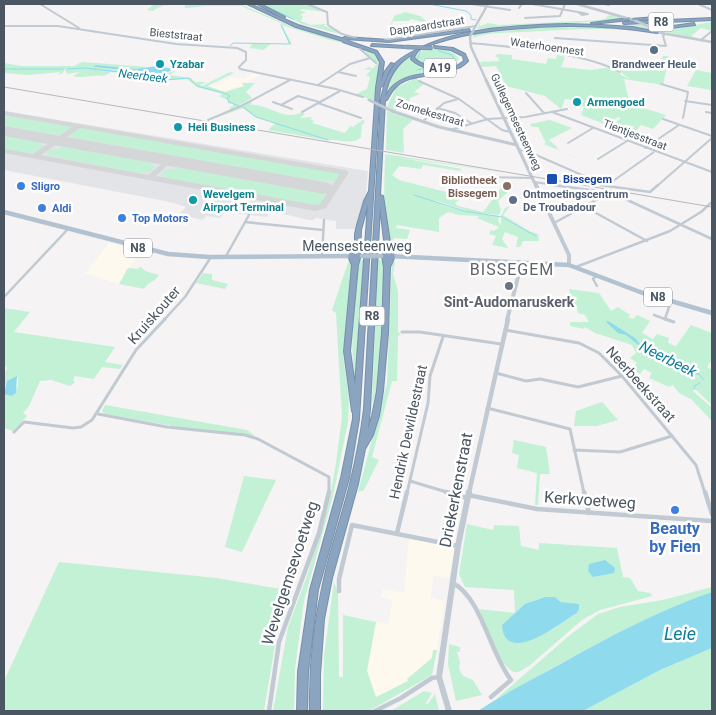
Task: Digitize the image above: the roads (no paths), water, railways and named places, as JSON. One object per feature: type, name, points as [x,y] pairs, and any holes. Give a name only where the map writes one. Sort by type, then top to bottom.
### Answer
[{"type":"highway","name":"A19","points":[[248,4],[297,26],[344,39],[373,44],[432,46],[464,55],[466,61],[454,68],[412,78],[395,85],[387,96],[383,115]]},
{"type":"highway","name":"A19","points":[[253,4],[301,25],[344,39]]},
{"type":"highway","points":[[258,4],[301,25]]},
{"type":"highway","points":[[561,25],[625,18],[635,20],[712,20]]},
{"type":"highway","name":"R8","points":[[344,39],[375,42],[396,41],[452,32],[533,26],[712,20]]},
{"type":"highway","name":"R8","points":[[302,709],[303,672],[314,590],[345,478],[356,419],[384,92],[394,67],[409,54],[478,32],[565,26],[712,20]]},
{"type":"highway","points":[[565,26],[653,29],[712,20]]},
{"type":"highway","name":"R8","points":[[315,707],[320,619],[328,578],[362,447],[367,409],[378,99],[383,80],[390,66],[418,46],[465,32],[533,26]]},
{"type":"highway","points":[[344,39],[371,50],[380,57],[382,62],[378,99]]},
{"type":"highway","name":"A19","points":[[432,46],[453,51],[460,55],[462,60],[456,65],[443,68],[426,66],[415,62],[412,58],[414,53],[432,46]]},
{"type":"highway","points":[[355,265],[351,256],[356,249],[362,214],[376,184]]},
{"type":"highway","points":[[362,447],[367,443],[369,437],[382,383],[386,256],[388,249],[376,184]]},
{"type":"highway","points":[[356,249],[360,256],[355,265],[347,351],[356,419]]},
{"type":"main road","name":"N8","points":[[4,212],[153,251],[210,257]]},
{"type":"main road","name":"Meensesteenweg","points":[[210,257],[386,256],[519,262]]},
{"type":"main road","name":"N8","points":[[519,262],[576,267],[671,301],[712,313]]},
{"type":"street","points":[[40,4],[80,29]]},
{"type":"street","name":"Dappaardstraat","points":[[307,4],[327,12],[327,23],[335,29],[346,36],[359,39],[394,39],[450,28],[475,27]]},
{"type":"street","points":[[471,4],[510,10]]},
{"type":"street","name":"Gullegemsesteenweg","points":[[488,4],[470,37],[470,44],[569,255],[568,265]]},
{"type":"street","points":[[519,8],[522,4]]},
{"type":"street","points":[[532,4],[543,5],[542,9],[577,11]]},
{"type":"street","points":[[525,18],[560,16],[566,4]]},
{"type":"street","points":[[577,4],[625,18]]},
{"type":"street","points":[[582,4],[586,6]]},
{"type":"street","points":[[604,4],[609,5]]},
{"type":"street","points":[[698,4],[712,10]]},
{"type":"street","points":[[635,20],[664,34],[712,42]]},
{"type":"street","name":"Bieststraat","points":[[4,26],[48,25],[176,44],[240,48],[246,50],[246,60],[239,67],[240,69],[340,90]]},
{"type":"street","points":[[701,40],[712,31]]},
{"type":"street","points":[[555,38],[666,46],[664,34]]},
{"type":"street","name":"Waterhoennest","points":[[470,44],[576,58],[611,66],[620,72]]},
{"type":"street","points":[[360,49],[376,63]]},
{"type":"street","points":[[318,86],[352,63],[370,58]]},
{"type":"street","points":[[338,72],[356,76]]},
{"type":"street","points":[[208,120],[241,106],[290,80]]},
{"type":"street","points":[[419,81],[459,99],[502,130],[510,132]]},
{"type":"street","points":[[661,84],[688,92],[683,118]]},
{"type":"street","points":[[302,112],[340,90]]},
{"type":"street","name":"Zonnekestraat","points":[[340,90],[370,100],[392,111],[422,122],[517,145]]},
{"type":"street","points":[[526,93],[544,113]]},
{"type":"street","points":[[281,105],[298,96],[361,118]]},
{"type":"street","points":[[422,122],[444,103],[459,99]]},
{"type":"street","points":[[685,101],[712,105]]},
{"type":"street","points":[[273,102],[292,109]]},
{"type":"street","points":[[437,108],[455,113],[471,124]]},
{"type":"street","points":[[450,130],[488,119],[567,109]]},
{"type":"street","name":"Tientjesstraat","points":[[552,112],[654,152],[712,171]]},
{"type":"street","points":[[706,112],[712,113]]},
{"type":"street","points":[[519,150],[527,151],[606,186],[645,192],[654,190],[712,137],[663,119]]},
{"type":"street","points":[[645,148],[680,124]]},
{"type":"street","points":[[568,143],[593,128]]},
{"type":"street","points":[[598,159],[626,141]]},
{"type":"street","points":[[606,186],[654,152]]},
{"type":"street","points":[[479,177],[506,180],[532,178]]},
{"type":"street","points":[[534,182],[609,192],[712,239]]},
{"type":"street","points":[[554,223],[609,192]]},
{"type":"street","points":[[576,267],[582,263],[625,251],[647,241],[701,213],[712,203]]},
{"type":"street","points":[[585,207],[647,241]]},
{"type":"street","points":[[226,257],[249,215]]},
{"type":"street","points":[[322,256],[324,220]]},
{"type":"street","points":[[245,222],[323,230]]},
{"type":"street","points":[[4,298],[68,229]]},
{"type":"street","name":"Kruiskouter","points":[[98,414],[136,350],[185,297],[210,257]]},
{"type":"street","name":"Driekerkenstraat","points":[[449,711],[439,677],[458,546],[494,373],[518,276],[519,262]]},
{"type":"street","points":[[596,275],[594,279],[597,286]]},
{"type":"street","points":[[665,319],[671,301]]},
{"type":"street","points":[[654,315],[674,322]]},
{"type":"street","name":"Neerbeekstraat","points":[[504,330],[579,343],[599,353],[622,376],[696,465],[712,514]]},
{"type":"street","points":[[402,332],[420,332],[443,337],[501,344]]},
{"type":"street","name":"Hendrik Dewildestraat","points":[[397,533],[428,403],[430,376],[443,337]]},
{"type":"street","points":[[494,373],[526,381],[540,380],[578,388],[622,376]]},
{"type":"street","points":[[487,408],[565,426],[571,431],[589,513]]},
{"type":"street","points":[[14,432],[24,422],[81,427],[89,423],[98,414]]},
{"type":"street","name":"Wevelgemsevoetweg","points":[[98,414],[168,427],[250,436],[330,477],[327,504],[299,592],[288,611],[278,645],[269,711]]},
{"type":"street","points":[[574,450],[620,452],[672,436]]},
{"type":"street","name":"Kerkvoetweg","points":[[410,481],[468,497],[528,508],[712,521]]},
{"type":"street","points":[[339,591],[339,579],[352,525],[458,546]]},
{"type":"street","points":[[453,583],[461,586],[471,598],[491,647],[511,680],[491,697]]},
{"type":"street","points":[[375,711],[401,698],[432,678],[439,677]]},
{"type":"water","points":[[96,65],[135,69],[158,66],[173,69],[165,74],[93,67]]},
{"type":"water","points":[[608,321],[635,338],[643,348],[661,353],[699,373],[698,375],[659,354],[646,351],[626,335],[618,333],[606,322]]},
{"type":"water","points":[[17,376],[16,393],[12,396],[4,394],[7,381]]},
{"type":"water","points":[[605,560],[615,568],[614,573],[593,577],[588,571],[589,564]]},
{"type":"water","name":"Leie","points":[[712,592],[712,648],[660,670],[583,711],[478,711],[618,633],[655,615]]},
{"type":"water","points":[[545,597],[555,597],[561,602],[579,604],[579,609],[577,613],[535,638],[513,643],[505,637],[502,625],[525,604]]},
{"type":"waterway","points":[[262,4],[293,19]]},
{"type":"waterway","points":[[429,4],[466,11],[471,15],[471,19],[476,20]]},
{"type":"waterway","points":[[230,46],[233,43],[290,44],[281,25]]},
{"type":"waterway","points":[[420,52],[417,60],[431,66],[446,65],[455,61],[452,55],[439,51]]},
{"type":"waterway","name":"Neerbeek","points":[[67,69],[84,68],[157,76],[165,80],[189,78],[197,86],[227,94],[230,96],[227,98],[229,102],[239,106]]},
{"type":"waterway","points":[[417,70],[425,68]]},
{"type":"waterway","name":"Neerbeek","points":[[4,69],[64,69]]},
{"type":"waterway","points":[[243,107],[256,117],[328,140]]},
{"type":"waterway","name":"Neerbeek","points":[[414,195],[464,211],[502,217],[536,236]]},
{"type":"waterway","name":"Neerbeek","points":[[698,373],[704,380]]},
{"type":"waterway","name":"Neerbeek","points":[[695,389],[694,386],[700,383]]},
{"type":"railway","points":[[4,87],[712,207]]},
{"type":"place","name":"Brandweer Heule","points":[[654,50]]},
{"type":"place","name":"Yzabar","points":[[160,64]]},
{"type":"place","name":"Armengoed","points":[[577,102]]},
{"type":"place","name":"Heli Business","points":[[178,127]]},
{"type":"place","name":"Bissegem","points":[[552,179]]},
{"type":"place","name":"Sligro","points":[[21,186]]},
{"type":"place","name":"Bibliotheek Bissegem","points":[[507,186]]},
{"type":"place","name":"Wevelgem Airport Terminal","points":[[193,200]]},
{"type":"place","name":"Ontmoetingscentrum De Troubadour","points":[[513,200]]},
{"type":"place","name":"Aldi","points":[[42,208]]},
{"type":"place","name":"Top Motors","points":[[122,218]]},
{"type":"place","name":"Sint-Audomaruskerk","points":[[509,286]]},
{"type":"place","name":"Beauty by Fien","points":[[675,510]]},
{"type":"district","name":"BISSEGEM","points":[[512,269]]}]
